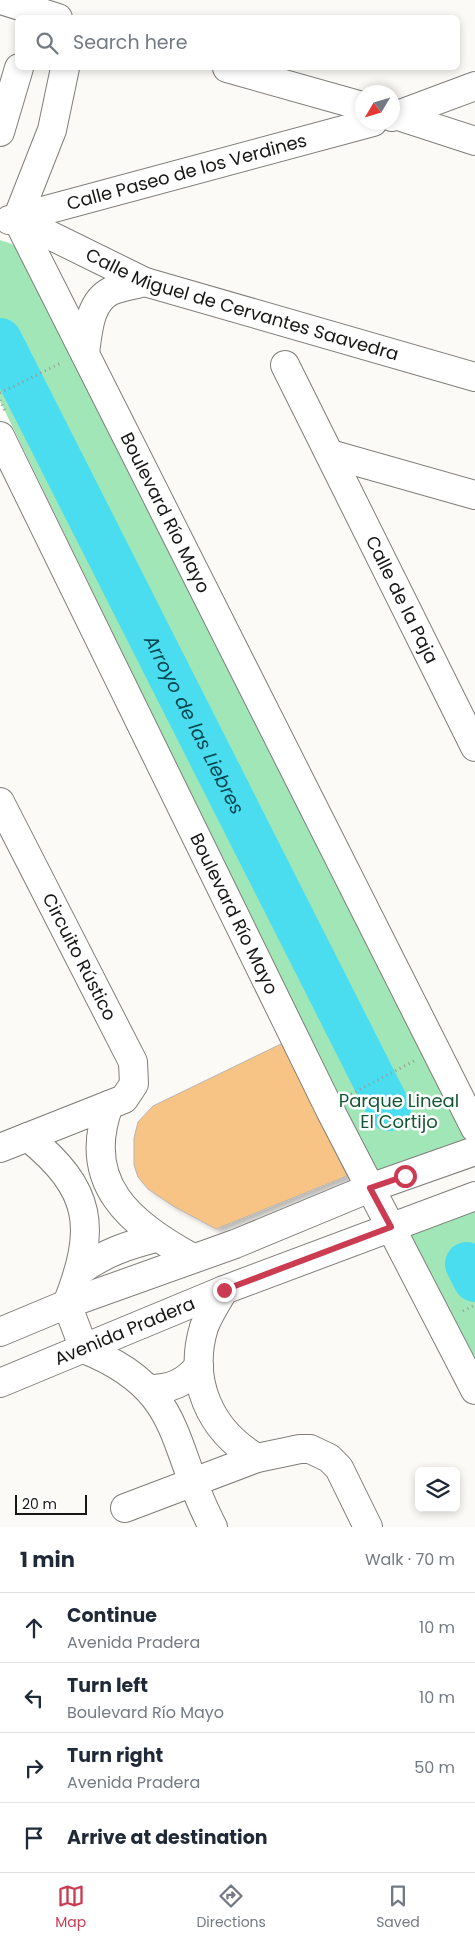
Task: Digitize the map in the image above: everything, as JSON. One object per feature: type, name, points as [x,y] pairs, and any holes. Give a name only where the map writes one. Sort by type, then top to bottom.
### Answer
[{"type":"street","points":[[1,0],[46,11]]},
{"type":"street","points":[[0,132],[18,70]]},
{"type":"street","points":[[8,220],[52,130],[65,70]]},
{"type":"street","points":[[233,70],[355,104]]},
{"type":"street","points":[[400,113],[475,86]]},
{"type":"street","points":[[400,117],[475,141]]},
{"type":"street","name":"Calle Paseo de los Verdines","points":[[8,220],[355,127]]},
{"type":"street","name":"Calle Miguel de Cervantes Saavedra","points":[[8,220],[145,282],[475,377]]},
{"type":"street","name":"Boulevard Río Mayo","points":[[8,220],[73,358],[475,1128]]},
{"type":"street","points":[[73,358],[90,322],[96,304],[110,292],[145,282]]},
{"type":"street","name":"Calle de la Paja","points":[[286,365],[475,747]]},
{"type":"street","name":"Boulevard Río Mayo","points":[[0,436],[370,1188],[475,1390]]},
{"type":"street","points":[[330,454],[475,495]]},
{"type":"street","name":"Circuito Rústico","points":[[0,802],[133,1062],[134,1084],[124,1099],[109,1106],[9,1141]]},
{"type":"street","points":[[109,1106],[102,1124],[100,1145],[101,1164],[108,1184],[130,1213],[156,1238],[193,1258]]},
{"type":"street","name":"Circuito Rústico","points":[[9,1141],[59,1165],[72,1181],[81,1199],[84,1247],[80,1271],[67,1304]]},
{"type":"street","points":[[0,1332],[67,1304],[235,1244],[370,1188],[475,1151]]},
{"type":"street","name":"Avenida Pradera","points":[[0,1383],[224,1290],[475,1196]]},
{"type":"street","points":[[80,1271],[96,1259],[115,1250],[156,1238]]},
{"type":"street","points":[[224,1290],[205,1326],[200,1345],[198,1366],[206,1405],[216,1423],[232,1441],[257,1458]]},
{"type":"street","points":[[67,1304],[84,1349],[108,1358],[130,1372],[149,1389],[164,1409],[176,1432],[193,1482],[214,1527]]},
{"type":"street","points":[[149,1389],[164,1389],[178,1385],[190,1377],[198,1366]]},
{"type":"street","points":[[125,1508],[257,1458],[300,1449],[319,1452],[329,1458],[339,1468],[368,1527]]},
{"type":"path","points":[[0,393],[6,388],[73,358]]},
{"type":"path","points":[[354,1091],[411,1062]]},
{"type":"path","points":[[461,1312],[475,1305]]},
{"type":"green space","name":"Parque Lineal El Cortijo","points":[[0,240],[12,244],[21,253],[468,1139],[377,1176],[0,401]]},
{"type":"green space","points":[[475,1205],[475,1367],[406,1234]]},
{"type":"building","points":[[283,1043],[347,1176],[216,1229],[173,1206],[148,1189],[138,1177],[134,1165],[134,1138],[138,1122],[153,1106]]},
{"type":"waterway","name":"Arroyo de las Liebres","points":[[0,340],[389,1109]]},
{"type":"waterway","name":"Arroyo de las Liebres","points":[[467,1264],[475,1280]]},
{"type":"route","points":[[224,1290],[391,1227],[370,1188],[405,1176]]}]
